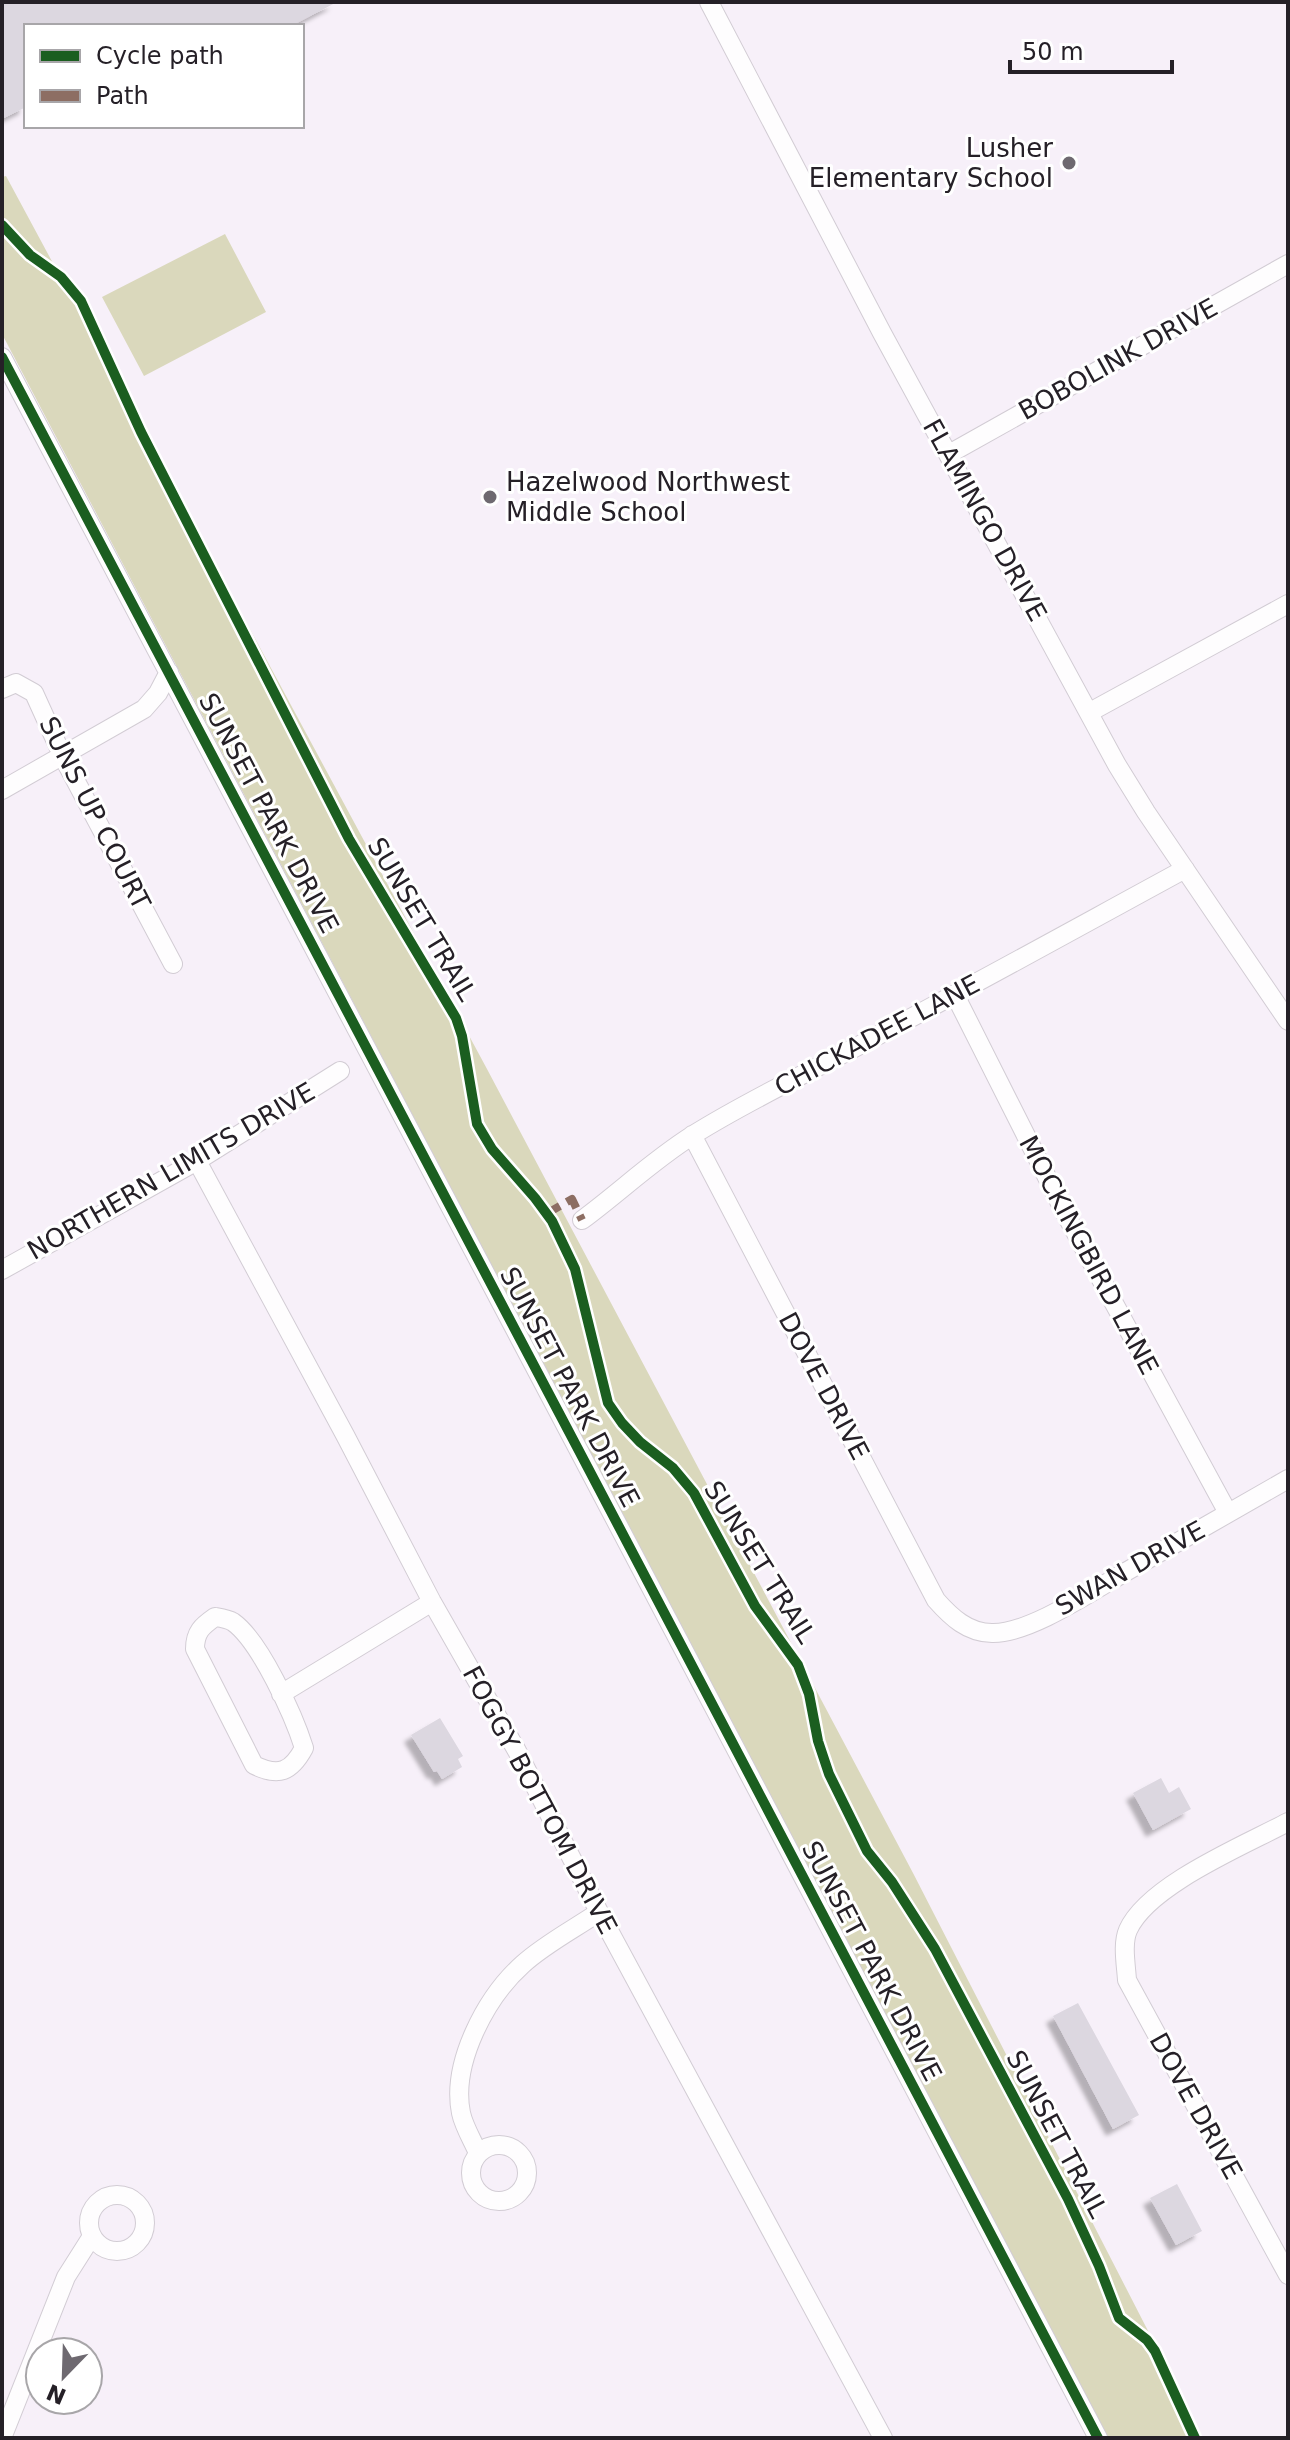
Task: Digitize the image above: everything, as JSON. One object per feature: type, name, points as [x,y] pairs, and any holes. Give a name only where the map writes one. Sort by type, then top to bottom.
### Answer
[{"type":"street","name":"FLAMINGO DRIVE","points":[[709,2],[882,333],[1117,765],[1288,1021]]},
{"type":"street","name":"BOBOLINK DRIVE","points":[[949,454],[1288,264]]},
{"type":"street","name":"SUNSET PARK DRIVE","points":[[2,357],[362,1034],[466,1239],[1098,2438]]},
{"type":"street","points":[[1090,712],[1288,604]]},
{"type":"street","points":[[4,784],[63,757],[144,709],[158,693],[169,672]]},
{"type":"street","name":"SUNS UP COURT","points":[[2,689],[16,683],[34,693],[63,757],[173,964]]},
{"type":"street","name":"CHICKADEE LANE","points":[[582,1220],[692,1135],[785,1082],[955,995],[1185,869]]},
{"type":"street","name":"MOCKINGBIRD LANE","points":[[955,995],[1073,1228],[1228,1513]]},
{"type":"street","name":"NORTHERN LIMITS DRIVE","points":[[2,1270],[197,1161],[340,1071]]},
{"type":"street","name":"DOVE DRIVE","points":[[692,1135],[936,1600],[966,1627]]},
{"type":"street","name":"FOGGY BOTTOM DRIVE","points":[[197,1161],[432,1602],[517,1751],[599,1912],[883,2438]]},
{"type":"street","name":"SWAN DRIVE","points":[[966,1627],[991,1634],[1018,1630],[1288,1479]]},
{"type":"street","points":[[281,1694],[432,1602]]},
{"type":"street","points":[[215,1617],[230,1620],[246,1634],[281,1694],[298,1727],[304,1748],[296,1763],[283,1771],[268,1772],[254,1765],[195,1649],[195,1636],[204,1624],[215,1617]]},
{"type":"street","name":"DOVE DRIVE","points":[[1288,1822],[1167,1887],[1145,1907],[1128,1931],[1125,1954],[1127,1980],[1288,2275]]},
{"type":"street","points":[[478,2153],[461,2114],[460,2087],[466,2052],[477,2024],[522,1965],[599,1912]]},
{"type":"street","points":[[2,2438],[66,2277],[92,2236]]},
{"type":"shaded area","points":[[6,176],[487,1069],[913,1873],[1203,2438],[1108,2438],[2,334],[2,177]]},
{"type":"shaded area","points":[[225,234],[266,312],[144,376],[102,297]]},
{"type":"building","points":[[2,2],[337,2],[295,24],[24,24],[24,108],[2,119]]},
{"type":"building","points":[[440,1718],[463,1756],[458,1759],[462,1767],[442,1779],[437,1771],[434,1772],[411,1735]]},
{"type":"building","points":[[1161,1778],[1169,1793],[1179,1787],[1191,1809],[1153,1830],[1133,1793]]},
{"type":"building","points":[[1078,2003],[1139,2115],[1113,2129],[1053,2016]]},
{"type":"building","points":[[1177,2184],[1202,2231],[1176,2245],[1150,2198]]},
{"type":"marked path","points":[[546,1214],[572,1199],[582,1220]]},
{"type":"cycle path","name":"SUNSET TRAIL","points":[[2,225],[30,255],[61,277],[81,301],[141,432],[349,839],[456,1018],[477,1124],[492,1149],[552,1221],[575,1269],[608,1403],[640,1442],[673,1468],[694,1493],[755,1606],[798,1665],[809,1694],[818,1741],[829,1774],[867,1851],[892,1882],[935,1949],[1068,2199],[1119,2318],[1147,2340],[1155,2351],[1195,2438]]},
{"type":"cycle path","points":[[2,357],[1098,2438]]},
{"type":"place","name":"Lusher Elementary School","points":[[1069,163]]},
{"type":"place","name":"Hazelwood Northwest Middle School","points":[[490,497]]}]
